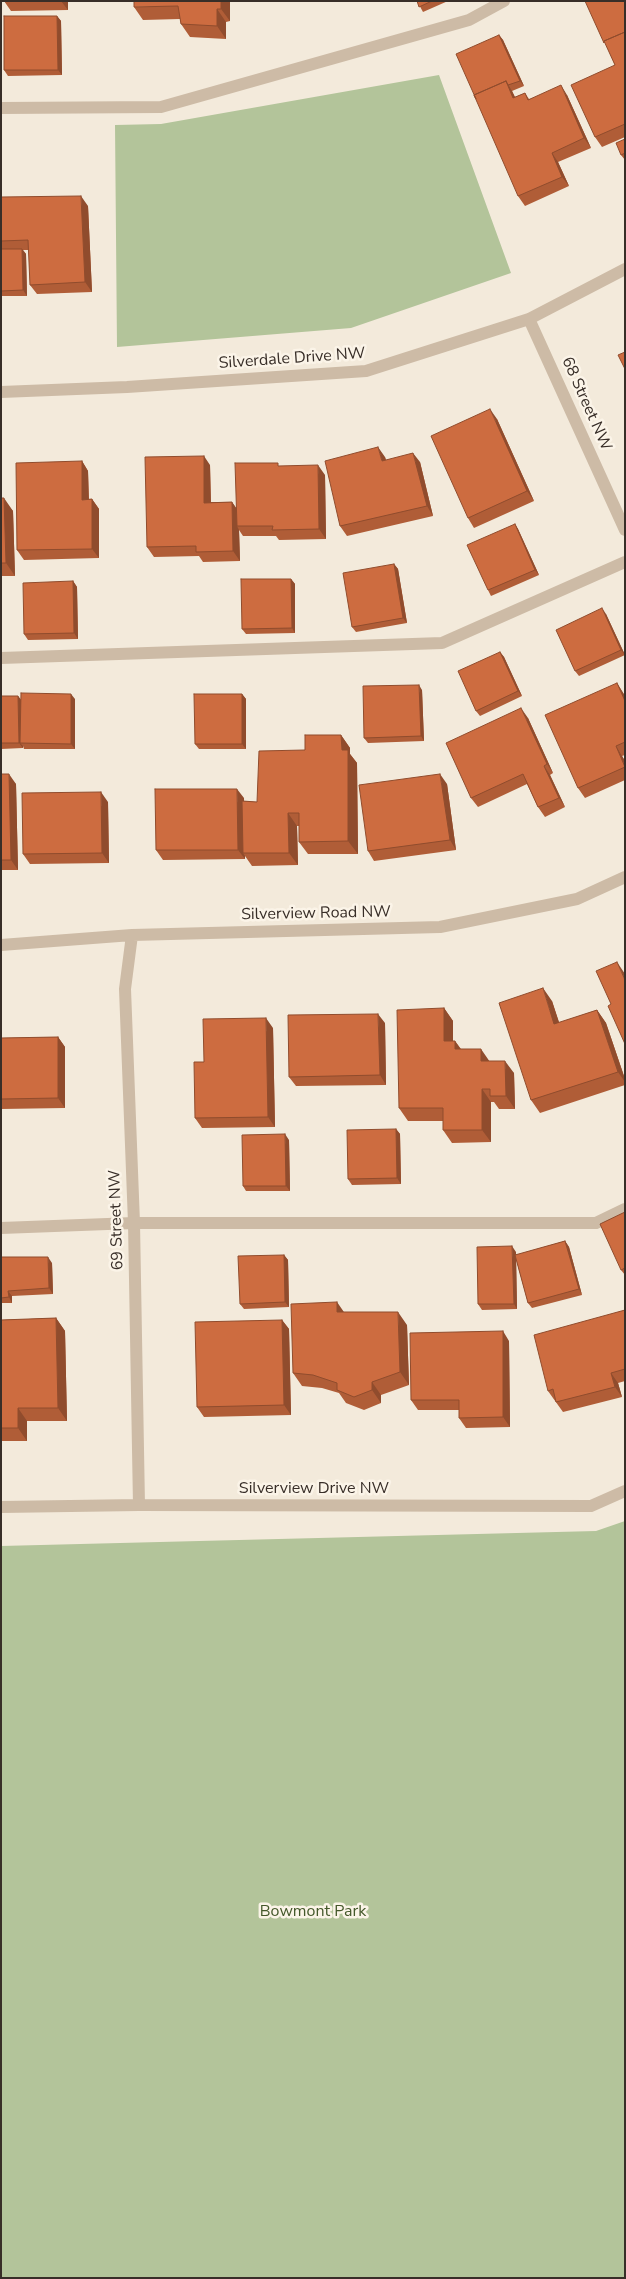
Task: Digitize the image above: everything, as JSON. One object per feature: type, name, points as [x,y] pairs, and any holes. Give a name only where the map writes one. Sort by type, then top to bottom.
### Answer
[{"type":"street","points":[[1,108],[161,108],[469,20],[504,1]]},
{"type":"street","name":"Silverdale Drive NW","points":[[1,392],[127,387],[366,371],[529,319],[625,269]]},
{"type":"street","name":"68 Street NW","points":[[529,319],[625,530]]},
{"type":"street","points":[[1,658],[442,643],[625,562]]},
{"type":"street","name":"Silverview Road NW","points":[[1,945],[132,935],[440,927],[577,898],[625,877]]},
{"type":"street","name":"69 Street NW","points":[[132,935],[125,989],[134,1223],[139,1505]]},
{"type":"street","points":[[1,1228],[134,1223],[596,1223],[625,1209]]},
{"type":"street","name":"Silverview Drive NW","points":[[1,1507],[139,1505],[591,1506],[625,1491]]},
{"type":"green space","points":[[439,75],[511,273],[351,328],[117,347],[115,125],[161,124]]},
{"type":"green space","name":"Bowmont Park","points":[[625,1521],[625,2278],[1,2278],[1,1546],[596,1531]]},
{"type":"building","points":[[134,1],[221,1],[221,9],[217,9],[217,26],[181,24],[178,6],[134,7]]},
{"type":"building","points":[[417,1],[432,1],[419,7]]},
{"type":"building","points":[[585,1],[625,1],[625,32],[604,41],[604,43]]},
{"type":"building","points":[[4,16],[57,16],[58,70],[4,70]]},
{"type":"building","points":[[625,32],[625,124],[595,137],[571,85],[615,65],[604,41]]},
{"type":"building","points":[[499,35],[520,81],[508,85],[506,81],[474,95],[456,54]]},
{"type":"building","points":[[506,81],[513,98],[525,93],[528,100],[561,85],[584,138],[552,153],[562,177],[518,196],[474,95]]},
{"type":"building","points":[[625,139],[625,153],[621,155],[616,143]]},
{"type":"building","points":[[81,196],[85,282],[30,285],[28,240],[1,241],[1,197]]},
{"type":"building","points":[[1,249],[22,249],[23,290],[1,291]]},
{"type":"building","points":[[625,352],[625,369],[618,355]]},
{"type":"building","points":[[490,409],[527,491],[468,518],[431,436]]},
{"type":"building","points":[[378,447],[382,461],[413,453],[427,506],[340,526],[325,461]]},
{"type":"building","points":[[204,456],[204,503],[232,502],[233,551],[196,552],[196,546],[147,547],[145,457]]},
{"type":"building","points":[[82,461],[82,500],[92,499],[92,549],[17,550],[16,463]]},
{"type":"building","points":[[235,463],[278,463],[278,466],[318,465],[319,529],[272,530],[273,526],[237,526]]},
{"type":"building","points":[[1,498],[4,498],[6,563],[1,563]]},
{"type":"building","points":[[515,524],[535,570],[488,590],[467,545]]},
{"type":"building","points":[[394,564],[403,618],[352,627],[343,573]]},
{"type":"building","points":[[241,579],[291,579],[292,628],[242,629]]},
{"type":"building","points":[[73,581],[74,633],[24,634],[23,583]]},
{"type":"building","points":[[602,608],[621,650],[575,671],[556,630]]},
{"type":"building","points":[[500,652],[518,691],[476,711],[458,671]]},
{"type":"building","points":[[617,683],[625,701],[625,742],[616,746],[625,767],[578,788],[545,715]]},
{"type":"building","points":[[419,685],[421,736],[364,738],[363,686]]},
{"type":"building","points":[[21,693],[71,694],[71,744],[20,743]]},
{"type":"building","points":[[194,694],[242,694],[242,744],[195,744]]},
{"type":"building","points":[[1,696],[18,696],[19,743],[1,743]]},
{"type":"building","points":[[521,708],[547,764],[544,766],[559,798],[538,807],[523,774],[471,798],[446,743]]},
{"type":"building","points":[[305,735],[341,735],[342,750],[348,750],[348,841],[299,842],[299,813],[288,813],[289,853],[243,853],[242,801],[257,802],[259,751],[305,750]]},
{"type":"building","points":[[1,774],[9,774],[11,860],[1,860]]},
{"type":"building","points":[[440,774],[450,840],[368,851],[359,785]]},
{"type":"building","points":[[155,789],[237,789],[238,850],[156,850]]},
{"type":"building","points":[[101,792],[102,853],[23,854],[22,793]]},
{"type":"building","points":[[617,962],[625,980],[625,1044],[608,1006],[611,1004],[596,971]]},
{"type":"building","points":[[543,988],[554,1024],[597,1010],[618,1072],[531,1100],[499,1003]]},
{"type":"building","points":[[444,1008],[444,1041],[455,1041],[455,1049],[481,1049],[481,1061],[505,1061],[506,1096],[490,1096],[490,1089],[482,1089],[482,1130],[443,1130],[443,1108],[399,1108],[397,1010]]},
{"type":"building","points":[[378,1014],[380,1075],[289,1077],[288,1015]]},
{"type":"building","points":[[266,1018],[268,1117],[195,1118],[194,1062],[204,1062],[203,1019]]},
{"type":"building","points":[[58,1037],[58,1098],[1,1099],[1,1038]]},
{"type":"building","points":[[396,1129],[397,1178],[348,1179],[347,1130]]},
{"type":"building","points":[[285,1134],[286,1186],[243,1186],[242,1135]]},
{"type":"building","points":[[625,1212],[625,1268],[621,1270],[600,1224]]},
{"type":"building","points":[[565,1241],[579,1289],[528,1303],[515,1255]]},
{"type":"building","points":[[512,1246],[514,1304],[478,1304],[477,1247]]},
{"type":"building","points":[[284,1255],[285,1302],[240,1304],[238,1256]]},
{"type":"building","points":[[1,1257],[48,1257],[49,1288],[8,1291],[9,1297],[1,1298]]},
{"type":"building","points":[[337,1302],[337,1312],[398,1312],[400,1372],[372,1382],[372,1390],[354,1397],[337,1390],[337,1383],[313,1375],[293,1373],[291,1304]]},
{"type":"building","points":[[625,1310],[625,1369],[611,1373],[615,1387],[556,1402],[553,1389],[548,1391],[534,1335]]},
{"type":"building","points":[[56,1318],[58,1408],[18,1408],[18,1428],[1,1428],[1,1320]]},
{"type":"building","points":[[282,1320],[284,1405],[197,1407],[195,1322]]},
{"type":"building","points":[[503,1331],[503,1417],[459,1418],[459,1400],[411,1400],[410,1333]]}]
